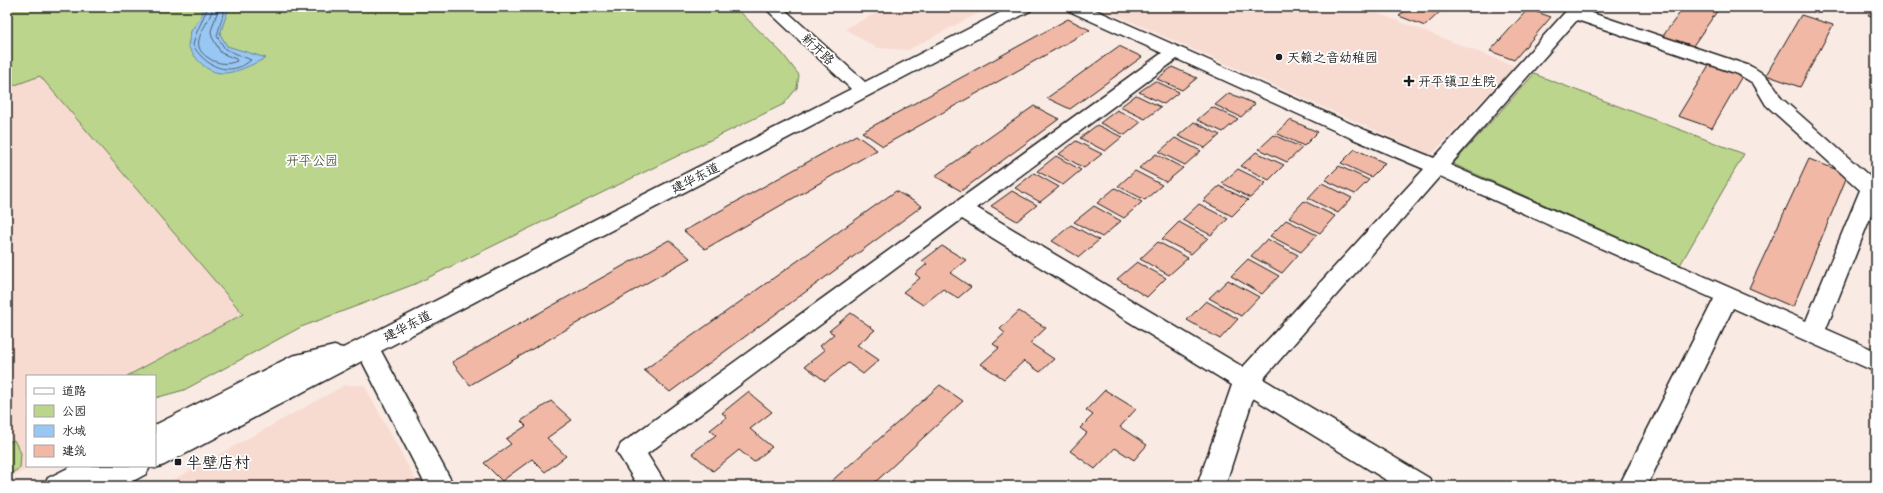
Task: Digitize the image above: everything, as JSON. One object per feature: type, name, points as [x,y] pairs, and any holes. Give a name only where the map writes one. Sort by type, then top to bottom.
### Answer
[{"type":"street","name":"新开路","points":[[772,7],[864,91]]},
{"type":"street","name":"建华东道","points":[[156,456],[1024,7]]},
{"type":"street","points":[[1075,7],[1358,134],[1438,167],[1876,362]]},
{"type":"street","points":[[1211,486],[1246,381],[1574,14],[1744,70],[1760,77],[1765,83],[1773,101],[1871,189],[1812,334]]},
{"type":"street","points":[[653,486],[630,452],[1175,52]]},
{"type":"street","points":[[962,209],[1419,486]]},
{"type":"street","points":[[1633,486],[1727,296]]},
{"type":"street","name":"建华东道","points":[[156,435],[301,362],[366,347]]},
{"type":"street","points":[[366,347],[440,486]]},
{"type":"street","points":[[58,486],[95,467]]},
{"type":"street","points":[[99,486],[135,467]]},
{"type":"shaded area","points":[[888,7],[990,7],[908,50],[877,48],[845,29]]},
{"type":"shaded area","points":[[1098,7],[1362,7],[1515,66],[1431,155]]},
{"type":"shaded area","points":[[40,76],[243,314],[129,375],[26,375],[26,467],[31,467],[7,479],[7,476],[20,468],[14,440],[7,443],[7,88]]},
{"type":"shaded area","points":[[345,385],[364,385],[419,486],[162,486]]},
{"type":"green space","name":"开平公园","points":[[7,7],[735,7],[782,53],[799,75],[797,88],[784,104],[415,284],[301,327],[184,390],[156,398],[156,375],[129,375],[243,314],[40,76],[7,88]]},
{"type":"green space","points":[[1534,74],[1744,154],[1680,265],[1453,164]]},
{"type":"green space","points":[[14,440],[21,453],[20,468],[7,476],[7,443]]},
{"type":"water","points":[[204,7],[229,7],[220,34],[227,46],[266,58],[232,72],[222,73],[205,67],[188,46],[191,31],[202,15]]},
{"type":"building","points":[[1409,7],[1445,7],[1425,26],[1399,16]]},
{"type":"building","points":[[1570,7],[1602,7],[1594,15]]},
{"type":"building","points":[[1684,7],[1720,7],[1690,50],[1660,40]]},
{"type":"building","points":[[1873,7],[1876,7],[1876,17],[1868,15]]},
{"type":"building","points":[[1528,9],[1551,17],[1514,60],[1490,51]]},
{"type":"building","points":[[1801,15],[1833,25],[1800,87],[1766,75]]},
{"type":"building","points":[[1068,19],[1090,30],[883,146],[862,132]]},
{"type":"building","points":[[1119,46],[1142,57],[1070,109],[1047,98]]},
{"type":"building","points":[[1709,65],[1742,76],[1712,128],[1678,116]]},
{"type":"building","points":[[1172,67],[1197,78],[1182,90],[1157,79]]},
{"type":"building","points":[[1155,81],[1179,92],[1164,104],[1139,92]]},
{"type":"building","points":[[1229,93],[1255,104],[1241,117],[1215,105]]},
{"type":"building","points":[[1136,95],[1161,107],[1145,119],[1120,107]]},
{"type":"building","points":[[1034,106],[1059,119],[961,191],[935,176]]},
{"type":"building","points":[[1212,107],[1238,119],[1223,132],[1197,120]]},
{"type":"building","points":[[1117,110],[1141,122],[1125,135],[1100,123]]},
{"type":"building","points":[[1290,120],[1318,132],[1304,146],[1276,133]]},
{"type":"building","points":[[1194,122],[1220,135],[1205,148],[1178,136]]},
{"type":"building","points":[[1097,125],[1122,137],[1105,151],[1080,138]]},
{"type":"building","points":[[856,135],[877,150],[705,249],[684,231]]},
{"type":"building","points":[[1274,135],[1302,148],[1287,162],[1259,149]]},
{"type":"building","points":[[1175,138],[1201,151],[1185,165],[1159,152]]},
{"type":"building","points":[[1076,141],[1102,154],[1084,168],[1059,154]]},
{"type":"building","points":[[1355,149],[1385,163],[1371,177],[1341,163]]},
{"type":"building","points":[[1256,152],[1284,165],[1269,180],[1241,166]]},
{"type":"building","points":[[1156,154],[1183,168],[1166,182],[1139,168]]},
{"type":"building","points":[[1056,156],[1081,170],[1063,185],[1037,171]]},
{"type":"building","points":[[1809,159],[1848,174],[1793,307],[1749,288]]},
{"type":"building","points":[[1339,166],[1369,180],[1355,194],[1325,180]]},
{"type":"building","points":[[1238,169],[1266,183],[1250,198],[1222,183]]},
{"type":"building","points":[[1135,171],[1162,185],[1145,200],[1118,186]]},
{"type":"building","points":[[1034,173],[1059,187],[1040,202],[1015,188]]},
{"type":"building","points":[[1322,183],[1352,198],[1338,213],[1308,198]]},
{"type":"building","points":[[1219,186],[1248,200],[1232,216],[1203,201]]},
{"type":"building","points":[[1115,188],[1142,202],[1124,218],[1097,203]]},
{"type":"building","points":[[896,191],[922,206],[670,392],[644,370]]},
{"type":"building","points":[[1012,191],[1037,205],[1017,221],[991,206]]},
{"type":"building","points":[[1304,201],[1335,216],[1320,233],[1289,217]]},
{"type":"building","points":[[1199,204],[1228,219],[1211,235],[1182,220]]},
{"type":"building","points":[[1094,206],[1121,221],[1102,237],[1074,222]]},
{"type":"building","points":[[1286,220],[1317,235],[1301,252],[1270,236]]},
{"type":"building","points":[[1179,222],[1208,238],[1191,254],[1162,239]]},
{"type":"building","points":[[1071,225],[1099,240],[1079,257],[1052,241]]},
{"type":"building","points":[[1267,239],[1298,255],[1282,273],[1251,256]]},
{"type":"building","points":[[669,240],[690,258],[470,385],[452,362]]},
{"type":"building","points":[[1158,242],[1188,258],[1169,275],[1140,259]]},
{"type":"building","points":[[942,246],[966,260],[950,273],[971,287],[958,298],[943,289],[923,305],[903,292],[920,278],[915,274],[927,264],[922,261]]},
{"type":"building","points":[[1248,259],[1279,276],[1262,294],[1231,276]]},
{"type":"building","points":[[1137,262],[1166,278],[1147,297],[1117,279]]},
{"type":"building","points":[[1228,280],[1259,297],[1241,316],[1209,298]]},
{"type":"building","points":[[1206,301],[1238,319],[1220,339],[1187,320]]},
{"type":"building","points":[[1019,311],[1046,328],[1030,343],[1054,359],[1040,372],[1024,361],[1004,379],[981,364],[999,348],[993,344],[1005,333],[1000,329]]},
{"type":"building","points":[[851,313],[875,330],[857,345],[879,360],[863,374],[848,363],[825,381],[805,366],[825,350],[820,346],[834,334],[829,331]]},
{"type":"building","points":[[940,385],[963,401],[871,486],[826,486]]},
{"type":"building","points":[[1105,390],[1136,409],[1120,427],[1147,445],[1134,460],[1115,448],[1095,469],[1070,451],[1087,433],[1080,428],[1093,415],[1086,410]]},
{"type":"building","points":[[748,392],[772,412],[750,429],[772,447],[754,462],[739,450],[713,471],[692,453],[716,435],[710,430],[727,417],[722,413]]},
{"type":"building","points":[[551,401],[572,420],[547,438],[566,456],[545,472],[532,459],[502,481],[484,463],[511,444],[506,439],[526,426],[521,421]]},
{"type":"place","name":"天籁之音幼稚园","points":[[1279,57]]},
{"type":"place","name":"开平镇卫生院","points":[[1409,81]]},
{"type":"place","name":"半壁店村","points":[[178,462]]}]
